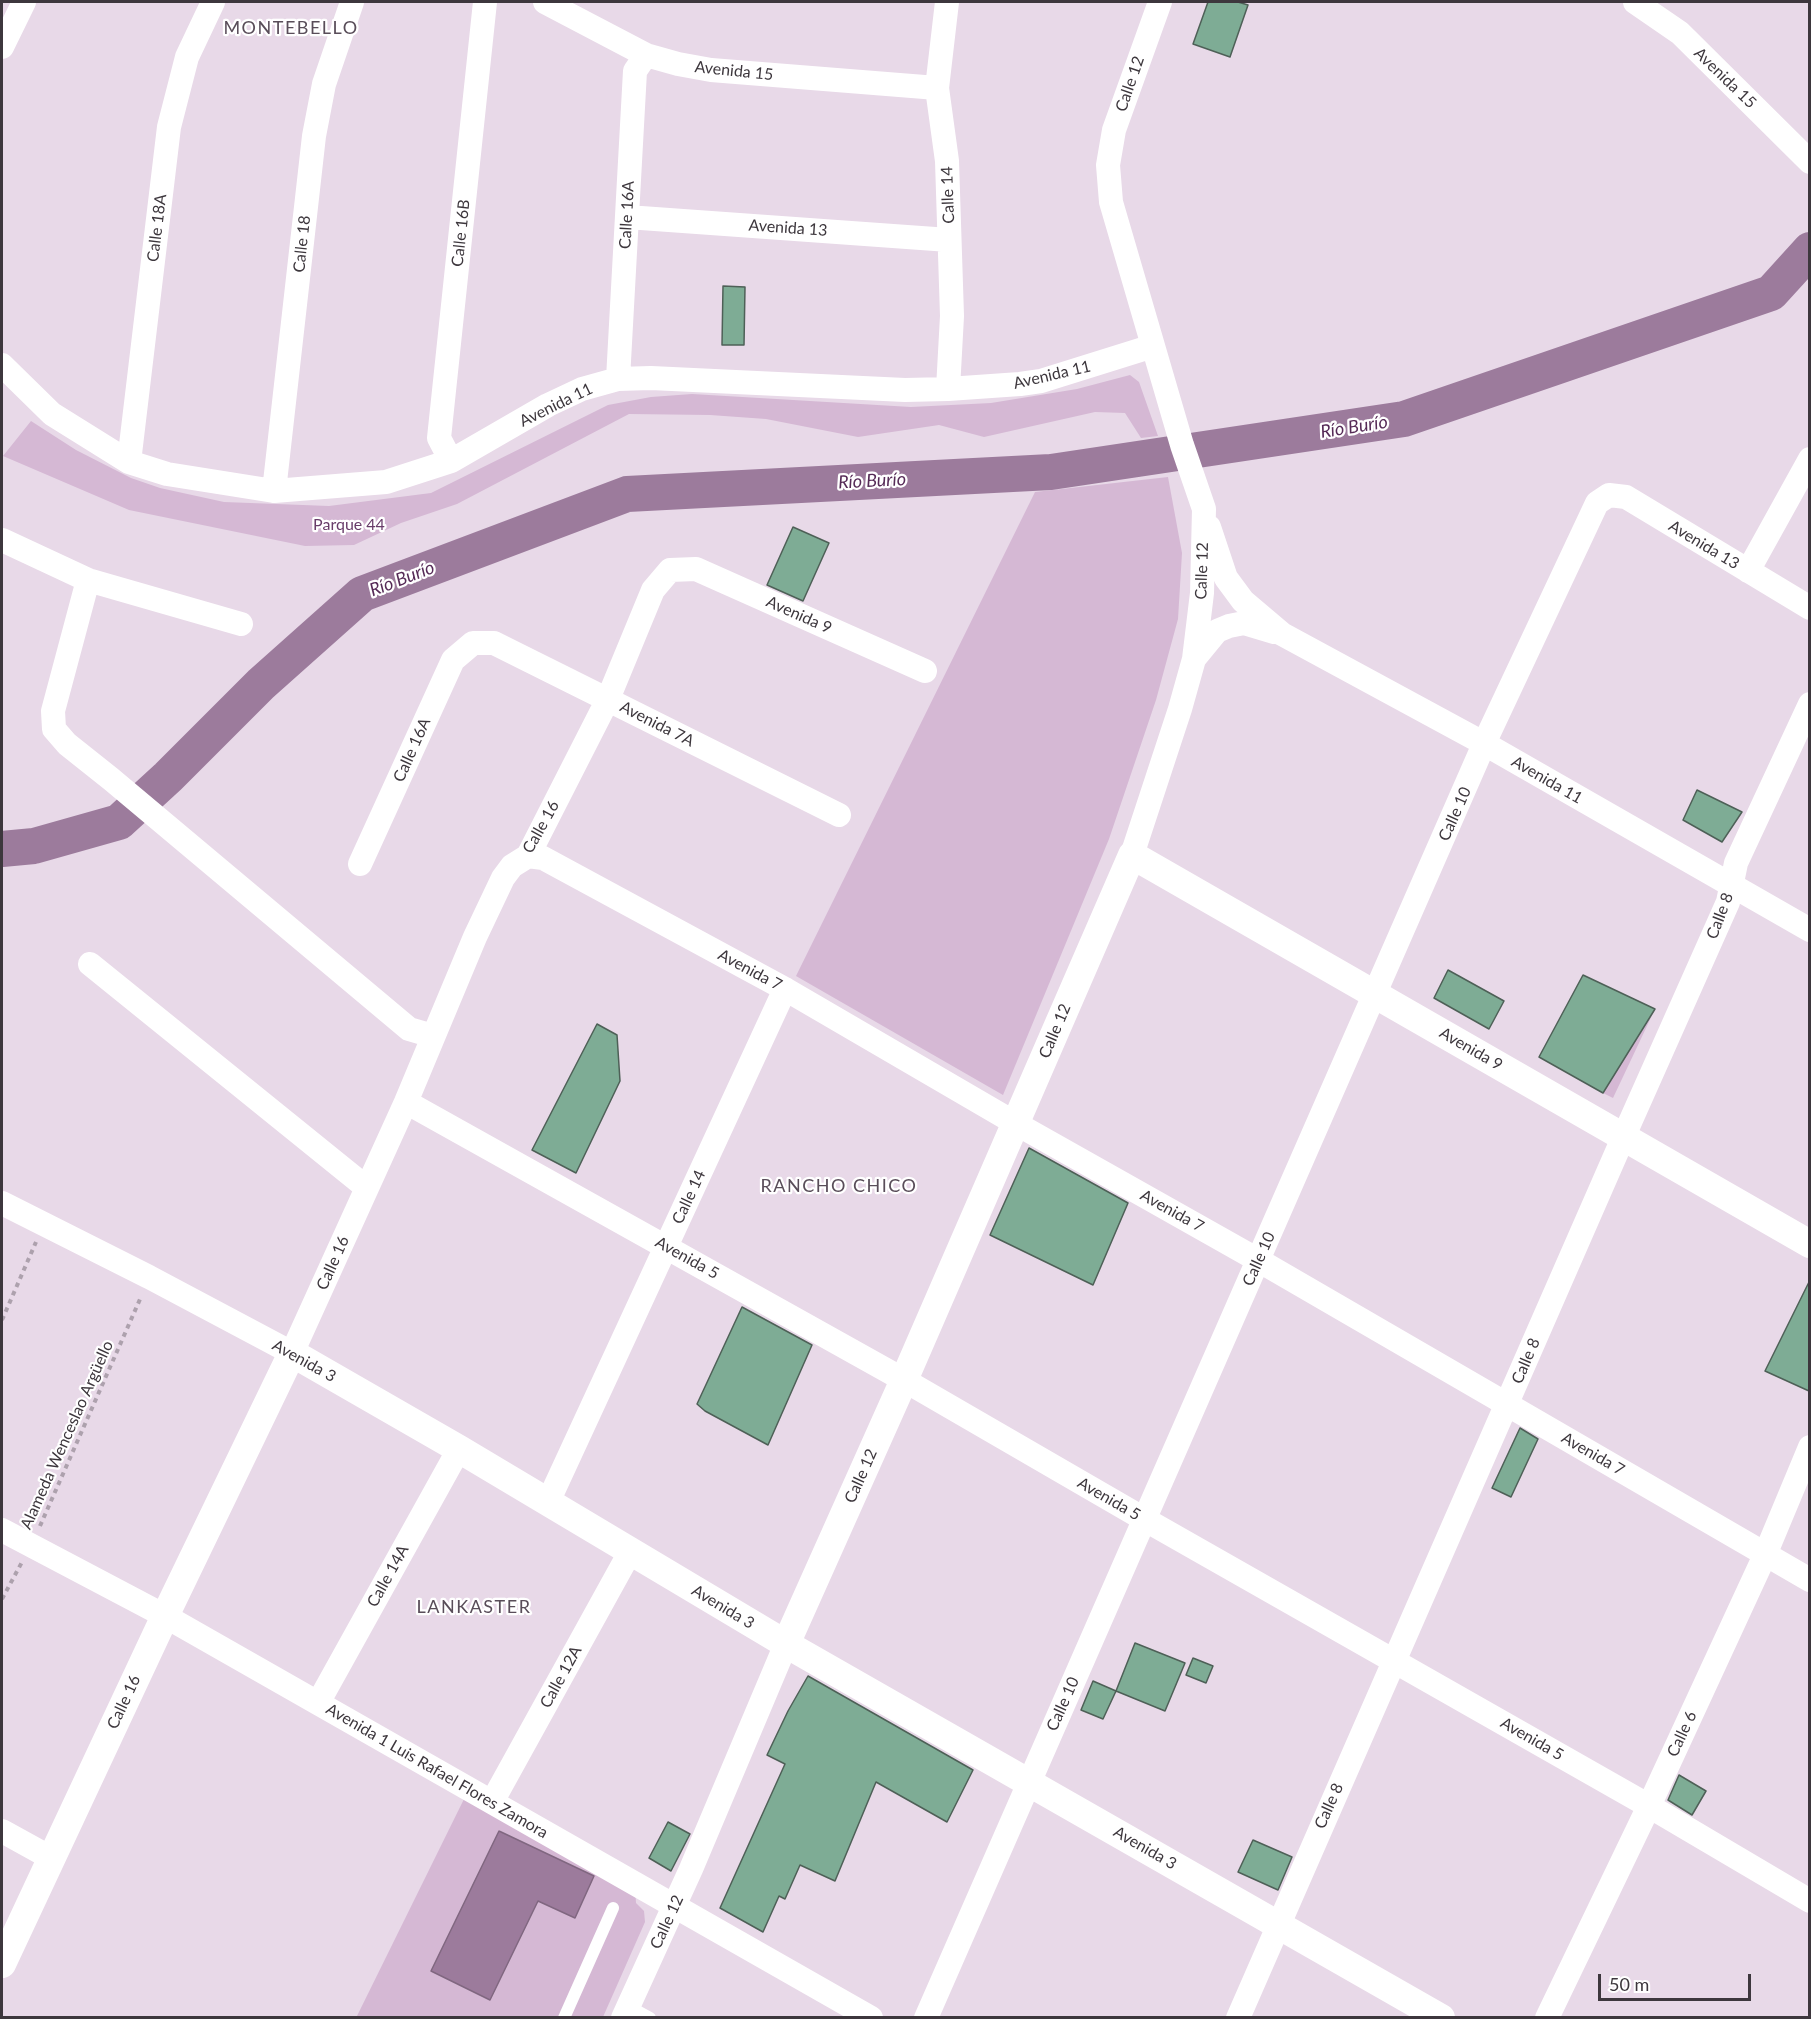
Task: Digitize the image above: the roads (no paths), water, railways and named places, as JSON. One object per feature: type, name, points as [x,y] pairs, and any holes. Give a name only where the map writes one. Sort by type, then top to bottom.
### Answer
[{"type":"street","points":[[2,47],[24,2]]},
{"type":"street","name":"Calle 18A","points":[[129,462],[169,127],[187,57],[213,2]]},
{"type":"street","name":"Calle 18","points":[[274,491],[314,136],[324,84],[352,2]]},
{"type":"street","name":"Calle 16B","points":[[451,461],[439,438],[485,2]]},
{"type":"street","name":"Avenida 15","points":[[545,2],[646,55],[678,64],[711,70],[937,88]]},
{"type":"street","name":"Calle 14","points":[[947,2],[937,88],[947,161],[952,316],[948,389]]},
{"type":"street","name":"Calle 12","points":[[625,2012],[691,1869],[786,1644],[904,1380],[1132,855],[1194,659],[1202,593],[1204,510],[1182,445],[1111,202],[1108,165],[1114,130],[1160,2]]},
{"type":"street","name":"Avenida 15","points":[[1635,2],[1680,33],[1809,162]]},
{"type":"street","name":"Calle 16A","points":[[618,379],[635,71],[646,55]]},
{"type":"street","name":"Avenida 13","points":[[627,217],[949,240]]},
{"type":"street","name":"Avenida 11","points":[[2,365],[52,414],[129,462],[167,474],[274,491],[386,482],[451,461],[548,405],[582,389],[618,379],[651,378],[905,390],[948,389],[1041,381],[1153,346]]},
{"type":"street","points":[[1748,571],[1809,459]]},
{"type":"street","name":"Avenida 13","points":[[1597,503],[1609,495],[1626,497],[1809,608]]},
{"type":"street","name":"Calle 10","points":[[926,2018],[1485,744],[1597,503]]},
{"type":"street","name":"Avenida 11","points":[[1204,510],[1226,578],[1243,601],[1282,634],[1485,744],[1809,930]]},
{"type":"street","points":[[2,540],[88,580],[241,624]]},
{"type":"street","name":"Avenida 9","points":[[670,570],[696,569],[925,671]]},
{"type":"street","name":"Calle 16","points":[[2,1964],[165,1616],[292,1353],[406,1102],[475,937],[503,878],[512,866],[528,856],[608,699],[653,590],[670,570]]},
{"type":"street","points":[[88,580],[53,711],[54,729],[67,744],[409,1029],[433,1035]]},
{"type":"street","name":"Avenida 11","points":[[1194,659],[1217,631],[1229,626],[1244,623],[1282,634]]},
{"type":"street","name":"Calle 16A","points":[[360,864],[453,660],[472,643]]},
{"type":"street","name":"Avenida 7A","points":[[472,643],[494,643],[839,815]]},
{"type":"street","name":"Calle 8","points":[[1238,2018],[1393,1660],[1728,902],[1736,863],[1809,704]]},
{"type":"street","name":"Avenida 9","points":[[1132,855],[1809,1244]]},
{"type":"street","name":"Avenida 7","points":[[528,856],[543,858],[785,989],[1508,1404],[1809,1580]]},
{"type":"street","points":[[90,964],[367,1188]]},
{"type":"street","name":"Calle 14","points":[[548,1502],[785,989]]},
{"type":"street","name":"Avenida 5","points":[[406,1102],[904,1380],[1809,1900]]},
{"type":"street","name":"Avenida 3","points":[[2,1203],[150,1277],[292,1353],[459,1449],[786,1644],[1441,2018]]},
{"type":"street","name":"Calle 6","points":[[1547,2018],[1764,1555],[1809,1447]]},
{"type":"street","name":"Calle 14A","points":[[318,1703],[459,1449]]},
{"type":"street","name":"Avenida 1 Luis Rafael Flores Zamora","points":[[2,1530],[165,1616],[871,2018]]},
{"type":"street","name":"Calle 12A","points":[[492,1802],[630,1552]]},
{"type":"street","points":[[2,1831],[51,1858]]},
{"type":"lane","points":[[564,2018],[613,1908]]},
{"type":"lane","points":[[625,2012],[650,2018]]},
{"type":"waterway","name":"Río Burío","points":[[2,849],[34,846],[119,822],[168,777],[261,684],[362,594],[627,494],[1051,472],[1404,419],[1771,293],[1810,250]]},
{"type":"district","name":"MONTEBELLO","points":[[291,28]]},
{"type":"district","name":"RANCHO CHICO","points":[[839,1186]]},
{"type":"district","name":"LANKASTER","points":[[474,1607]]},
{"type":"park label","name":"Parque 44","points":[[349,525]]}]
